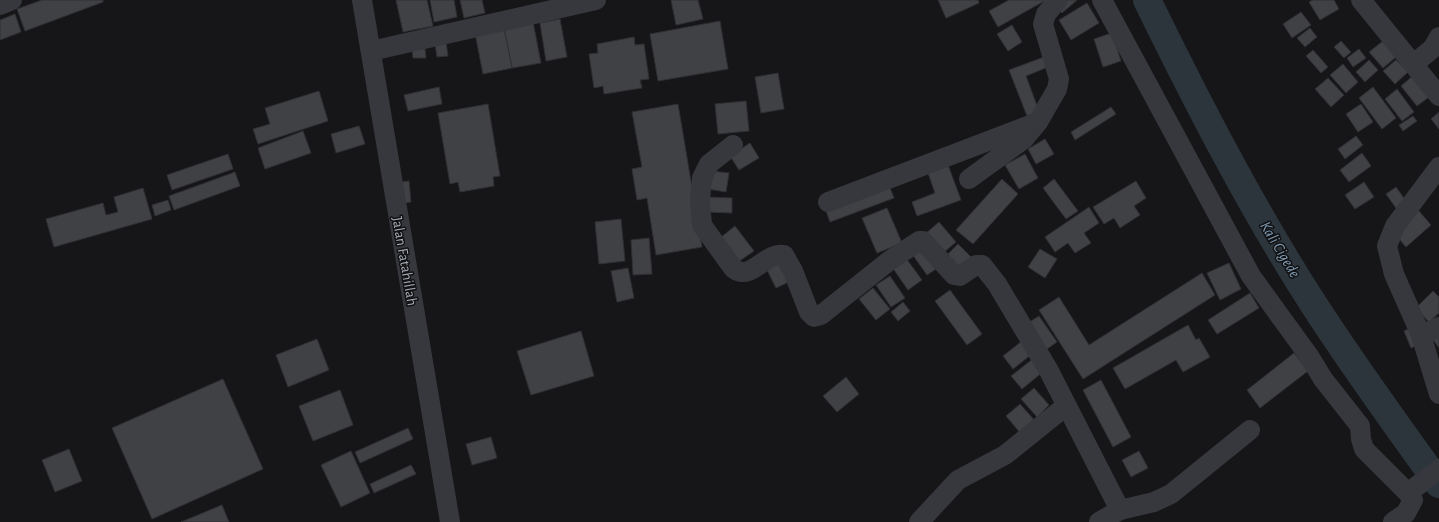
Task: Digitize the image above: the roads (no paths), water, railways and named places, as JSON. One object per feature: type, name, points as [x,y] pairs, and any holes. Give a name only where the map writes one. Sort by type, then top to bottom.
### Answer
[{"type":"street","points":[[0,5],[12,0]]},
{"type":"street","name":"Jalan Fatahillah","points":[[362,0],[399,228],[450,522]]},
{"type":"street","points":[[371,50],[596,0]]},
{"type":"street","points":[[969,179],[1024,139],[1038,122],[1056,89],[1059,79],[1043,24],[1046,14],[1058,0]]},
{"type":"street","points":[[1102,0],[1251,276],[1323,379],[1360,426],[1360,439],[1364,448],[1415,488]]},
{"type":"street","points":[[1364,1],[1439,96]]},
{"type":"street","points":[[1414,64],[1433,48],[1439,37]]},
{"type":"street","points":[[828,202],[1038,122]]},
{"type":"street","points":[[733,145],[708,164],[702,178],[700,211],[702,225],[705,230],[738,272],[745,274],[777,254],[784,255],[793,270],[810,314],[816,317],[821,315],[889,261],[915,243],[922,241],[954,275],[960,276],[976,265],[984,267],[996,284],[1049,372],[1120,510]]},
{"type":"street","points":[[1439,167],[1396,226],[1387,246],[1394,274],[1421,335],[1439,394]]},
{"type":"street","points":[[1421,335],[1439,327]]},
{"type":"street","points":[[919,522],[958,480],[1005,455],[1066,406]]},
{"type":"street","points":[[1100,522],[1120,510],[1154,502],[1171,494],[1250,430]]},
{"type":"street","points":[[1393,522],[1410,507],[1415,488],[1439,470]]},
{"type":"waterway","name":"Kali Cigede","points":[[1147,0],[1227,157],[1270,234],[1346,353],[1439,484]]}]
